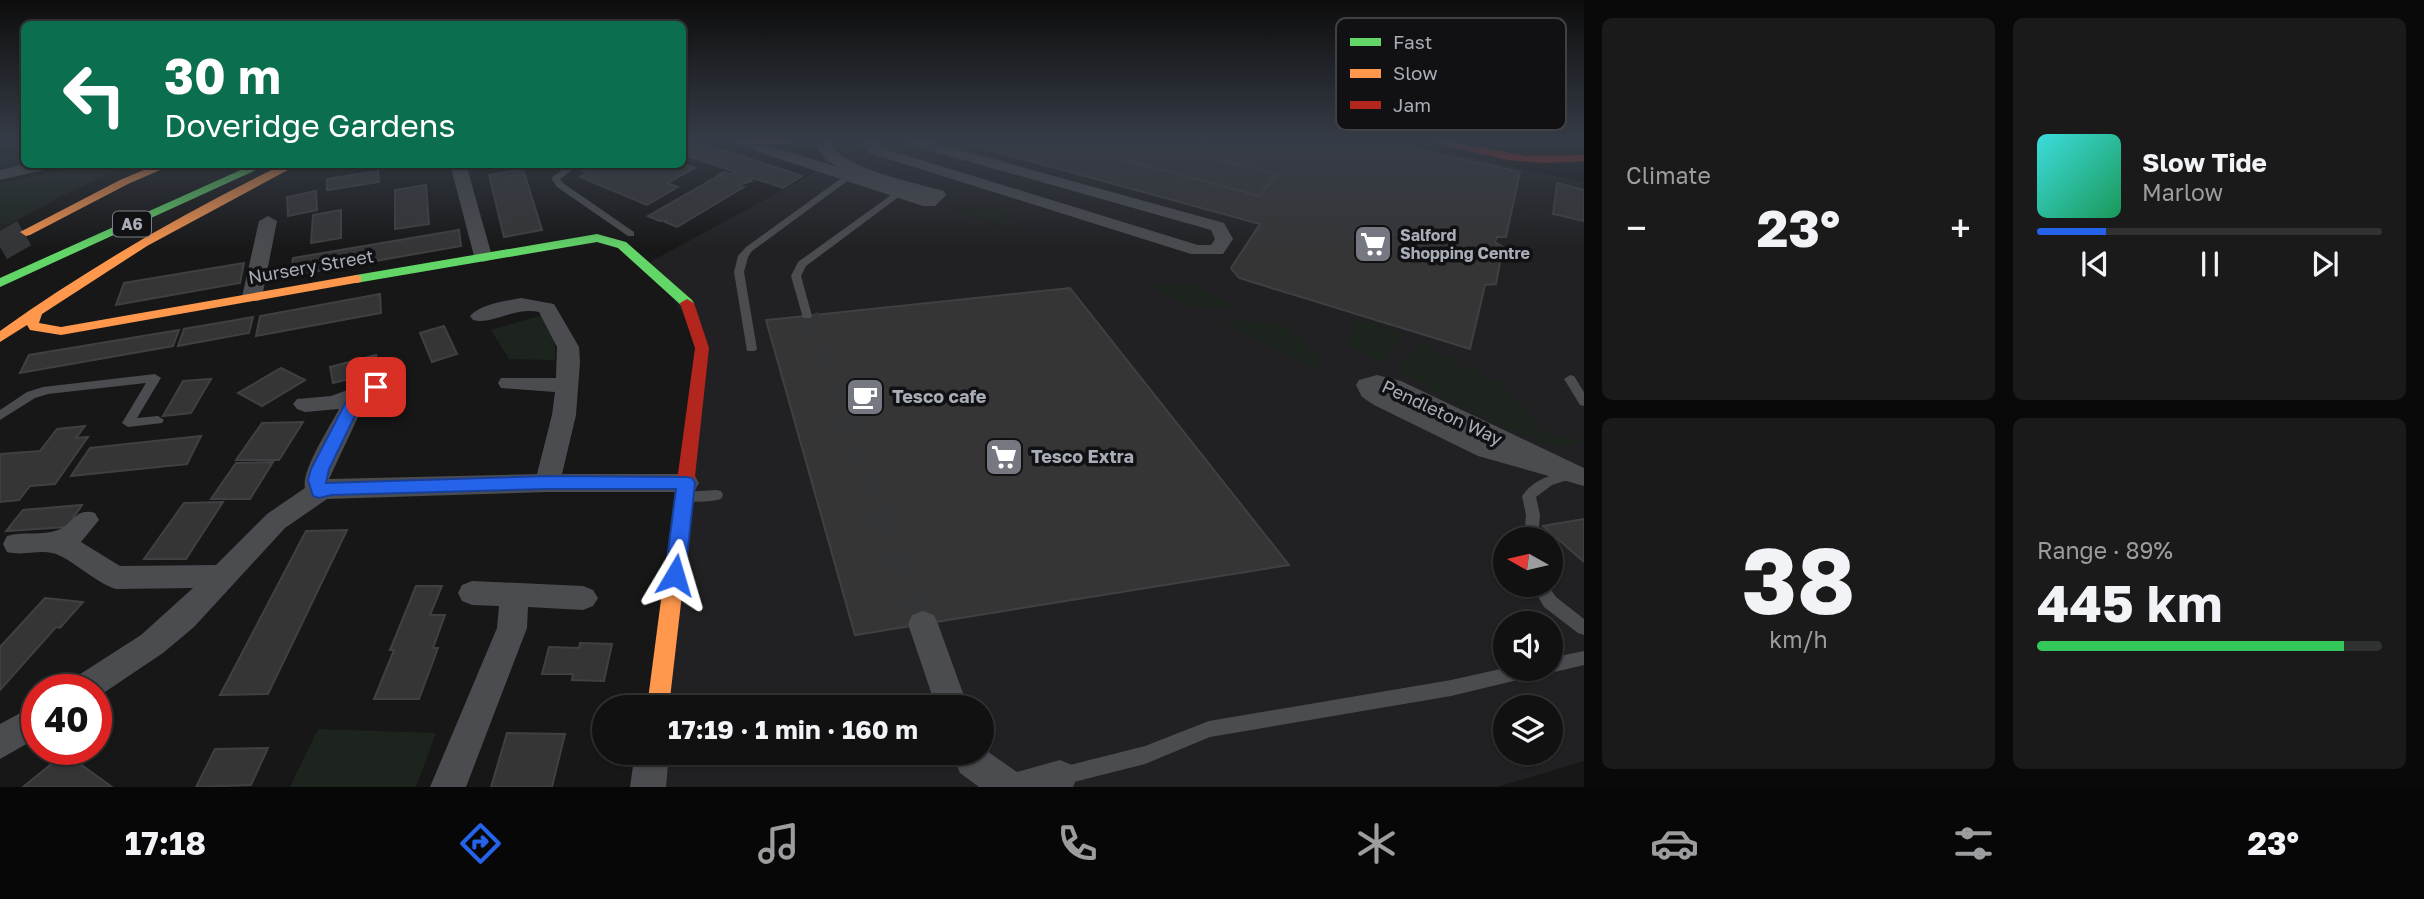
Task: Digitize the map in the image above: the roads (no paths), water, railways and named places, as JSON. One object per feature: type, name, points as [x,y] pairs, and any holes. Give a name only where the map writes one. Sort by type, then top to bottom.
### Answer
[{"type":"main road","points":[[26,232],[135,178]]},
{"type":"main road","points":[[13,249],[171,178]]},
{"type":"main road","name":"A6","points":[[0,268],[207,178]]},
{"type":"main road","name":"A6","points":[[0,283],[234,178]]},
{"type":"main road","points":[[0,298],[265,178]]},
{"type":"main road","points":[[0,338],[125,252],[207,205]]},
{"type":"main road","name":"Nursery Street","points":[[36,312],[32,323],[35,327],[61,331],[582,239],[610,241],[639,259],[686,300],[692,314],[702,348],[685,490]]},
{"type":"main road","points":[[659,695],[685,490]]},
{"type":"street","points":[[462,178],[483,256]]},
{"type":"street","points":[[865,178],[934,199],[965,178],[1197,250],[1217,250],[1224,239],[1218,227],[1043,178]]},
{"type":"street","points":[[252,297],[268,221]]},
{"type":"street","points":[[480,316],[524,303],[547,308],[568,347],[564,415],[547,483]]},
{"type":"street","points":[[305,404],[333,403],[395,380]]},
{"type":"street","name":"Pendleton Way","points":[[1372,382],[1387,383],[1578,476],[1487,450],[1382,400],[1370,392],[1367,385],[1372,382]]},
{"type":"street","points":[[509,383],[566,385]]},
{"type":"street","points":[[319,491],[317,480],[320,469],[358,394]]},
{"type":"street","points":[[106,674],[152,644],[183,618],[276,521],[319,491],[332,488],[547,483],[685,490]]},
{"type":"street","points":[[17,544],[58,542],[75,533],[86,520]]},
{"type":"street","points":[[58,542],[116,578],[223,576]]},
{"type":"street","points":[[472,593],[583,598]]},
{"type":"street","points":[[448,787],[512,628],[514,596]]},
{"type":"street","points":[[923,624],[948,695]]},
{"type":"street","points":[[0,743],[21,729]]},
{"type":"street","points":[[648,787],[651,765]]},
{"type":"street","points":[[978,765],[1008,787]]},
{"type":"street","points":[[1024,787],[1060,777]]},
{"type":"lane","points":[[555,178],[560,185],[631,234]]},
{"type":"lane","points":[[751,349],[739,272],[743,256],[848,178]]},
{"type":"lane","points":[[807,316],[796,276],[802,264],[904,190]]},
{"type":"lane","points":[[0,416],[31,395],[47,390],[155,378],[128,423],[158,420]]},
{"type":"lane","points":[[1570,379],[1584,402]]},
{"type":"lane","points":[[1532,527],[1533,515],[1529,496],[1549,479],[1578,476]]},
{"type":"lane","points":[[685,490],[716,495]]},
{"type":"lane","points":[[1547,597],[1584,628]]},
{"type":"lane","points":[[1563,663],[1584,658]]},
{"type":"lane","points":[[1060,777],[1145,754],[1209,729],[1451,688],[1493,678]]},
{"type":"tunnel","points":[[0,247],[26,232]]},
{"type":"tunnel","points":[[807,316],[880,509]]},
{"type":"tunnel","points":[[879,507],[923,624]]},
{"type":"place","name":"Salford Shopping Centre","points":[[1373,244]]},
{"type":"place","name":"Tesco cafe","points":[[865,397]]},
{"type":"place","name":"Tesco Extra","points":[[1004,457]]}]
